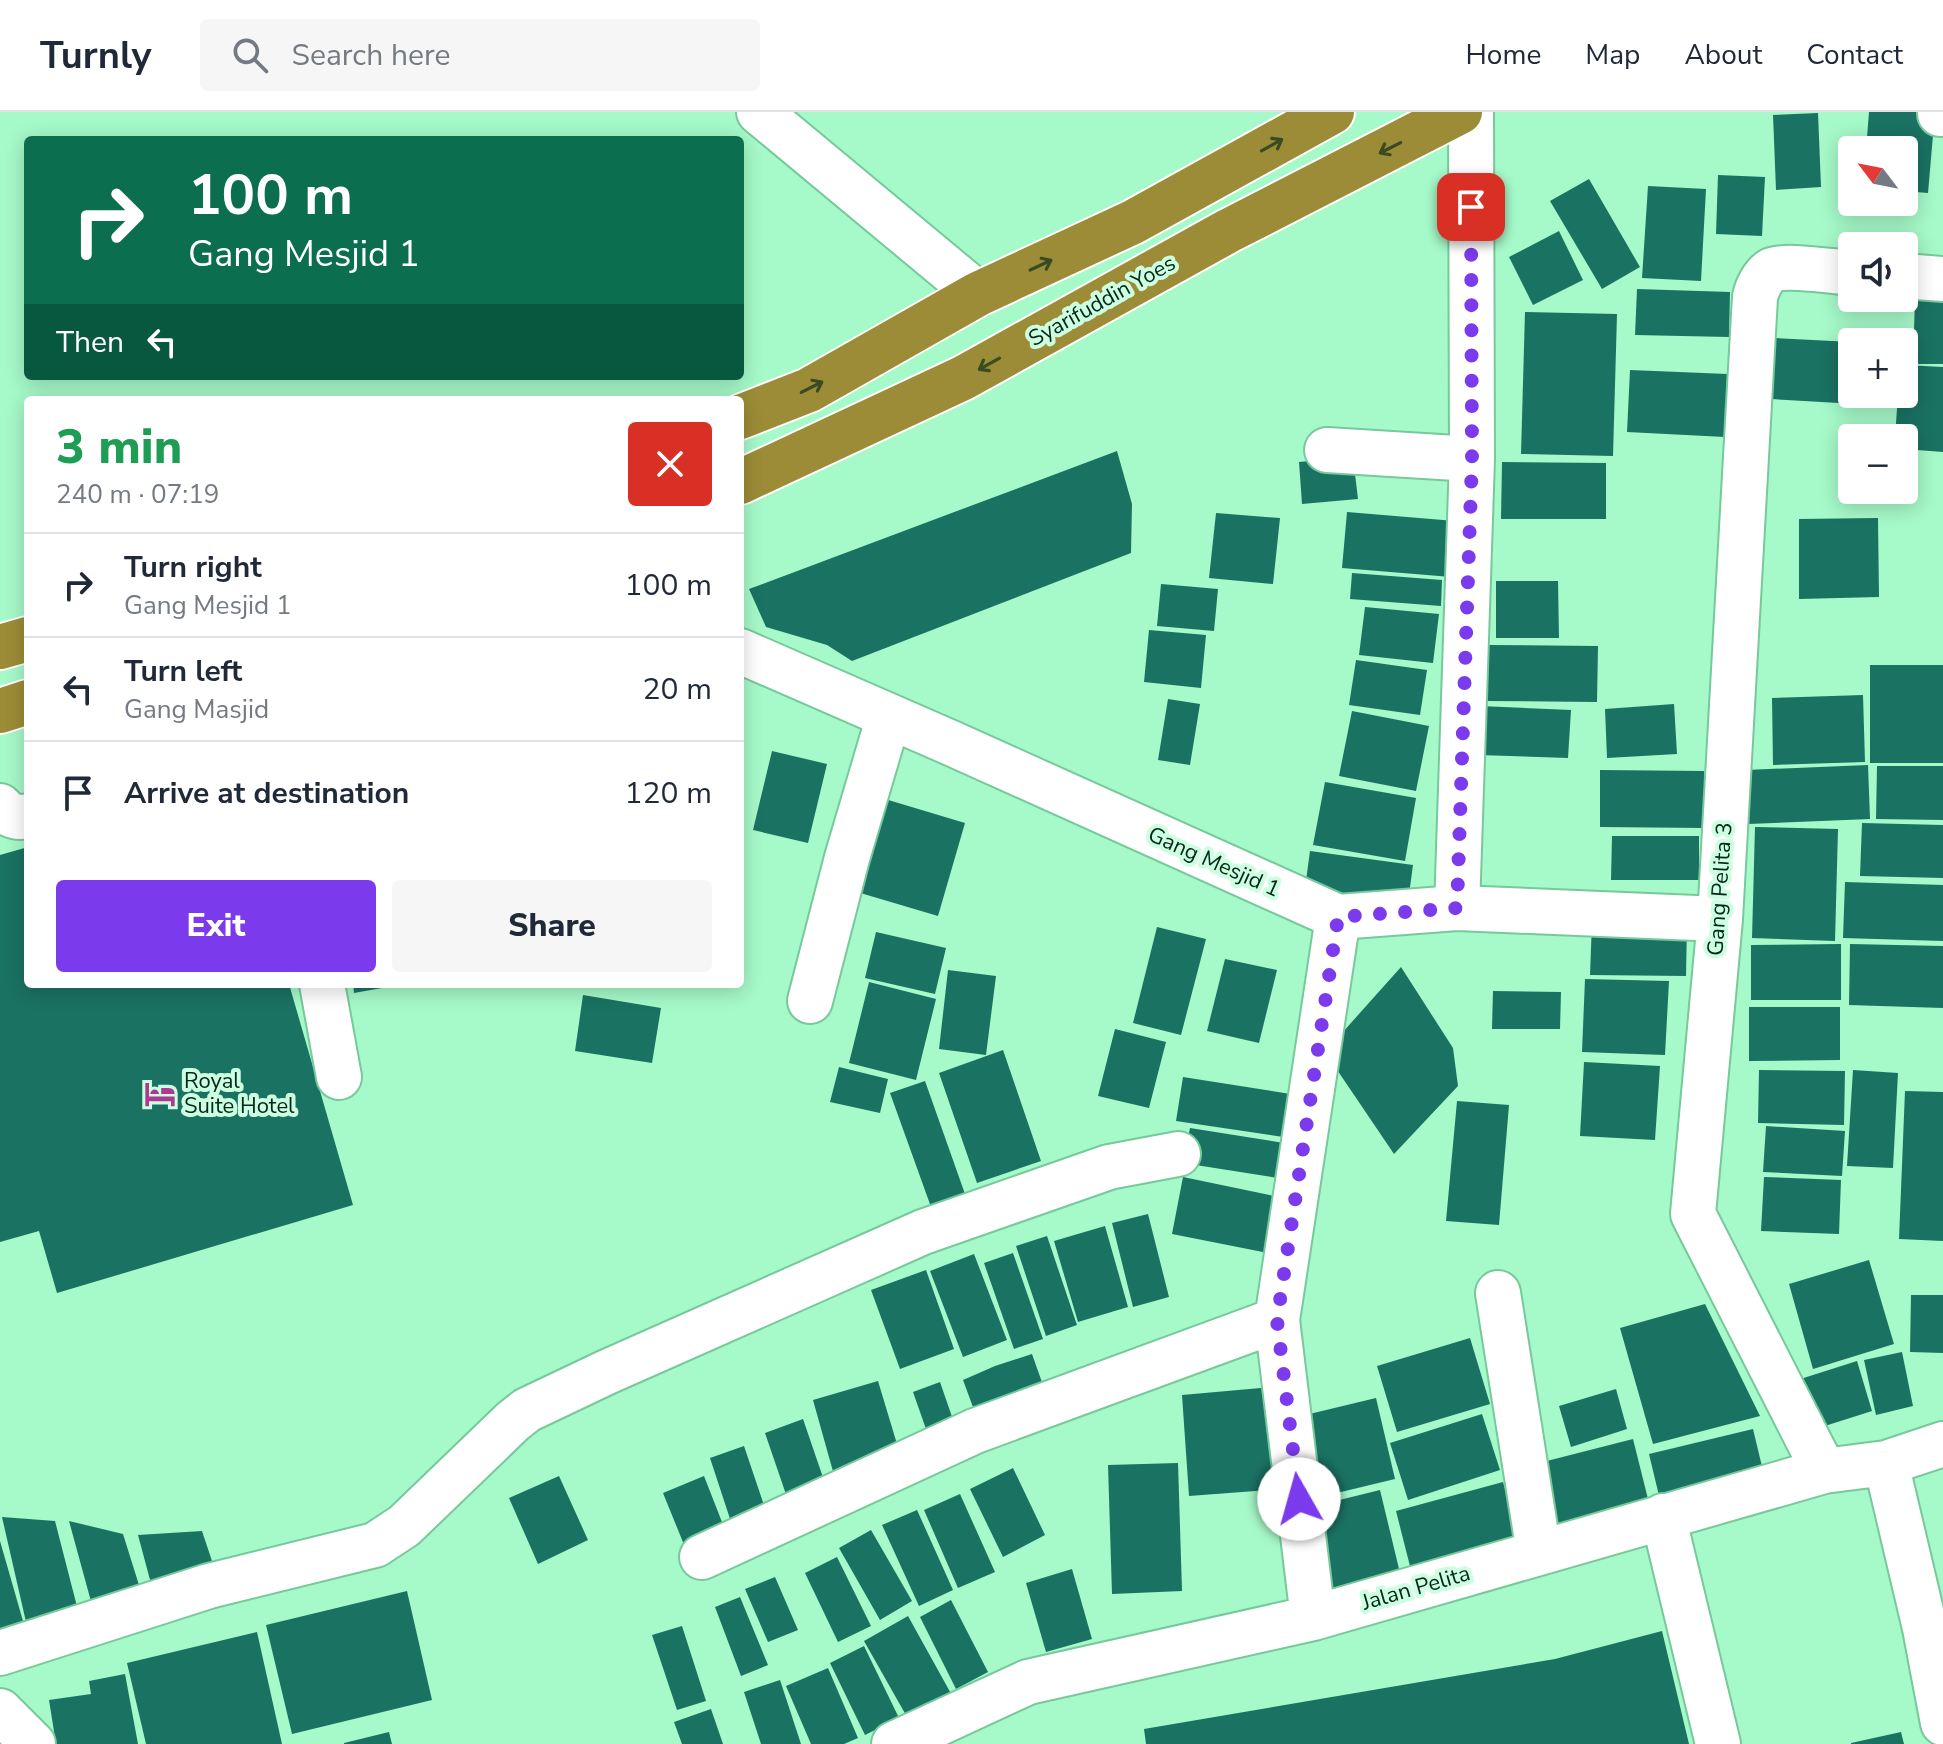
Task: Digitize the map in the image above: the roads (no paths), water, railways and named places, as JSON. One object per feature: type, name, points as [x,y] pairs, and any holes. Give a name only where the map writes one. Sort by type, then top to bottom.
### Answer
[{"type":"highway","points":[[744,415],[809,390],[978,294],[1133,222],[1332,112]]},
{"type":"highway","name":"Syarifuddin Yoes","points":[[744,480],[963,378],[1228,231],[1460,112]]},
{"type":"highway","points":[[0,647],[24,640]]},
{"type":"highway","points":[[0,711],[24,703]]},
{"type":"street","points":[[759,112],[978,294]]},
{"type":"street","points":[[1457,908],[1472,459],[1471,112]]},
{"type":"street","name":"Gang Pelita 3","points":[[1824,1471],[1693,1214],[1720,919],[1755,297],[1757,287],[1773,270],[1838,272]]},
{"type":"street","points":[[1918,277],[1943,279]]},
{"type":"street","points":[[1327,450],[1472,459]]},
{"type":"street","name":"Gang Mesjid 1","points":[[744,653],[1338,917],[1457,908],[1720,919]]},
{"type":"street","points":[[810,1001],[847,858],[889,716]]},
{"type":"street","points":[[0,806],[9,815],[24,817]]},
{"type":"street","points":[[1313,1618],[1277,1320],[1338,917]]},
{"type":"street","points":[[323,988],[339,1077]]},
{"type":"street","points":[[0,1653],[209,1586],[375,1545],[404,1526],[521,1414],[607,1372],[923,1232],[1109,1167],[1178,1154]]},
{"type":"street","points":[[1498,1293],[1539,1553]]},
{"type":"street","points":[[702,1557],[975,1431],[1277,1320]]},
{"type":"street","name":"Jalan Pelita","points":[[894,1744],[1028,1682],[1313,1618],[1824,1471],[1886,1463],[1943,1444]]},
{"type":"street","points":[[1886,1463],[1925,1628],[1943,1723]]},
{"type":"street","points":[[1663,1516],[1718,1744]]},
{"type":"street","points":[[0,1711],[33,1744]]},
{"type":"place","name":"Royal Suite Hotel","points":[[160,1094]]}]
